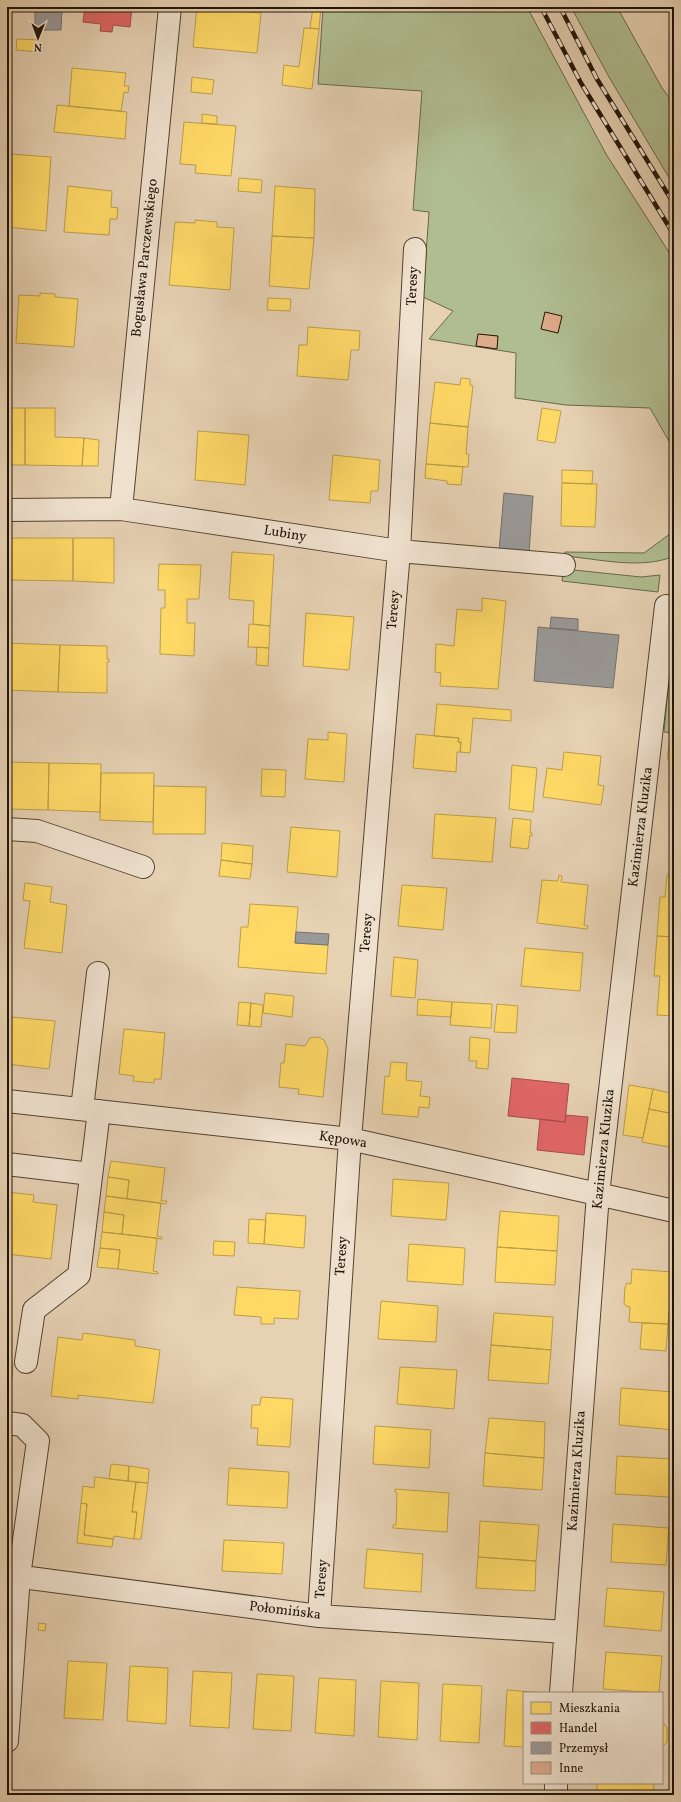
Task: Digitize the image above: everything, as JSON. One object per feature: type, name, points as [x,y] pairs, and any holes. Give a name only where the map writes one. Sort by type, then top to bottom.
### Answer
[{"type":"street","name":"Bogusława Parczewskiego","points":[[121,509],[170,7]]},
{"type":"street","name":"Teresy","points":[[319,1616],[350,1139],[399,551],[415,249]]},
{"type":"street","name":"Lubiny","points":[[7,510],[121,509],[399,551],[564,565]]},
{"type":"street","name":"Kazimierza Kluzika","points":[[561,1692],[598,1194],[666,606]]},
{"type":"street","points":[[7,829],[37,831],[142,867]]},
{"type":"street","points":[[26,1362],[34,1310],[79,1275],[91,1174],[91,1110],[98,973]]},
{"type":"street","name":"Kępowa","points":[[7,1101],[350,1139],[674,1211]]},
{"type":"street","points":[[7,1164],[91,1174]]},
{"type":"street","points":[[7,1423],[22,1425],[38,1441],[13,1576],[7,1741]]},
{"type":"street","name":"Połomińska","points":[[13,1576],[319,1616],[565,1632]]},
{"type":"street","points":[[556,1784],[556,1795]]},
{"type":"green space","points":[[323,7],[527,7],[606,154],[674,260],[674,450],[650,408],[566,405],[515,398],[516,353],[429,339],[453,311],[423,297],[429,212],[413,210],[422,91],[318,84]]},
{"type":"green space","points":[[571,7],[617,7],[662,88],[674,104],[674,186],[609,77]]},
{"type":"green space","points":[[674,531],[674,556],[662,560],[635,563],[565,556],[565,552],[644,553]]},
{"type":"green space","points":[[564,569],[641,577],[660,575],[658,592],[562,581]]},
{"type":"green space","points":[[674,623],[674,733],[664,732]]},
{"type":"building: Mieszkania","points":[[197,7],[261,13],[257,53],[193,47]]},
{"type":"building: Mieszkania","points":[[313,7],[321,7],[319,29],[310,28]]},
{"type":"building: Mieszkania","points":[[304,28],[319,29],[312,89],[282,85],[284,65],[299,67]]},
{"type":"building: Mieszkania","points":[[17,39],[39,40],[38,52],[16,50]]},
{"type":"building: Mieszkania","points":[[7,44],[10,44],[8,66],[7,65]]},
{"type":"building: Mieszkania","points":[[72,68],[126,73],[124,86],[129,86],[128,93],[124,92],[121,111],[69,106]]},
{"type":"building: Mieszkania","points":[[192,77],[214,80],[212,94],[191,92]]},
{"type":"building: Mieszkania","points":[[57,105],[127,112],[125,139],[54,132]]},
{"type":"building: Mieszkania","points":[[202,114],[217,116],[217,124],[202,123]]},
{"type":"building: Mieszkania","points":[[184,122],[236,126],[231,176],[195,173],[196,165],[180,164]]},
{"type":"building: Mieszkania","points":[[10,154],[51,157],[46,231],[7,227],[7,196]]},
{"type":"building: Mieszkania","points":[[239,178],[262,180],[261,193],[238,191]]},
{"type":"building: Mieszkania","points":[[68,186],[112,191],[111,207],[118,208],[117,219],[110,219],[109,235],[64,232]]},
{"type":"building: Mieszkania","points":[[275,186],[315,189],[314,238],[272,236]]},
{"type":"building: Mieszkania","points":[[195,220],[217,222],[217,227],[234,228],[230,290],[169,285],[175,222],[195,223]]},
{"type":"building: Mieszkania","points":[[272,236],[314,238],[309,289],[269,286]]},
{"type":"building: Mieszkania","points":[[40,293],[55,294],[55,297],[78,299],[74,347],[16,343],[19,295],[40,296]]},
{"type":"building: Mieszkania","points":[[268,298],[291,299],[290,311],[267,310]]},
{"type":"building: Mieszkania","points":[[308,327],[360,331],[359,350],[351,350],[348,380],[297,376],[299,345],[307,345]]},
{"type":"building: Mieszkania","points":[[461,378],[470,379],[470,385],[473,386],[468,427],[430,423],[435,382],[460,385]]},
{"type":"building: Mieszkania","points":[[7,408],[25,408],[25,465],[7,465]]},
{"type":"building: Mieszkania","points":[[25,408],[55,408],[55,437],[84,438],[82,466],[25,465]]},
{"type":"building: Mieszkania","points":[[542,408],[561,411],[555,443],[537,440]]},
{"type":"building: Mieszkania","points":[[430,423],[468,427],[466,454],[469,454],[468,467],[426,464]]},
{"type":"building: Mieszkania","points":[[198,431],[249,435],[245,485],[195,480]]},
{"type":"building: Mieszkania","points":[[84,438],[99,440],[98,466],[82,466]]},
{"type":"building: Mieszkania","points":[[333,455],[380,460],[378,491],[371,491],[370,503],[329,500]]},
{"type":"building: Mieszkania","points":[[426,464],[463,467],[461,485],[447,484],[447,481],[425,478]]},
{"type":"building: Mieszkania","points":[[562,470],[593,471],[592,484],[562,483]]},
{"type":"building: Mieszkania","points":[[562,483],[597,484],[595,527],[561,526]]},
{"type":"building: Mieszkania","points":[[7,538],[10,538],[11,580],[7,580]]},
{"type":"building: Mieszkania","points":[[10,538],[73,538],[73,581],[11,580]]},
{"type":"building: Mieszkania","points":[[73,538],[114,538],[114,583],[73,581]]},
{"type":"building: Mieszkania","points":[[232,552],[274,555],[270,626],[253,624],[254,601],[229,599]]},
{"type":"building: Mieszkania","points":[[159,564],[201,565],[199,599],[187,599],[187,623],[195,623],[194,656],[160,654],[161,608],[165,608],[165,590],[158,590]]},
{"type":"building: Mieszkania","points":[[482,598],[506,601],[498,689],[440,686],[441,673],[435,672],[436,644],[454,646],[457,609],[482,611]]},
{"type":"building: Mieszkania","points":[[306,613],[354,617],[349,670],[303,666]]},
{"type":"building: Mieszkania","points":[[249,624],[270,626],[269,648],[248,647]]},
{"type":"building: Mieszkania","points":[[7,643],[60,645],[58,692],[7,690]]},
{"type":"building: Mieszkania","points":[[60,645],[107,646],[107,659],[109,659],[109,662],[107,662],[107,693],[58,692]]},
{"type":"building: Mieszkania","points":[[257,647],[269,648],[268,666],[256,665]]},
{"type":"building: Mieszkania","points":[[437,704],[511,710],[511,721],[473,718],[470,753],[460,752],[461,742],[458,742],[459,738],[434,736]]},
{"type":"building: Mieszkania","points":[[328,732],[347,734],[344,782],[305,779],[308,739],[328,740]]},
{"type":"building: Mieszkania","points":[[416,734],[459,738],[458,742],[461,742],[460,752],[457,752],[456,772],[413,768]]},
{"type":"building: Mieszkania","points":[[670,737],[674,737],[674,760],[667,759]]},
{"type":"building: Mieszkania","points":[[564,752],[601,756],[598,785],[604,786],[601,805],[543,797],[547,768],[562,770]]},
{"type":"building: Mieszkania","points":[[7,762],[49,763],[48,810],[7,809]]},
{"type":"building: Mieszkania","points":[[49,763],[101,764],[100,812],[48,810]]},
{"type":"building: Mieszkania","points":[[512,765],[537,768],[533,812],[509,809]]},
{"type":"building: Mieszkania","points":[[262,769],[286,770],[285,797],[261,796]]},
{"type":"building: Mieszkania","points":[[101,773],[154,773],[153,822],[100,820]]},
{"type":"building: Mieszkania","points":[[154,786],[206,787],[205,834],[153,834]]},
{"type":"building: Mieszkania","points":[[674,789],[674,816],[671,812]]},
{"type":"building: Mieszkania","points":[[435,814],[496,818],[492,862],[432,858]]},
{"type":"building: Mieszkania","points":[[513,818],[531,820],[530,833],[532,833],[532,836],[530,835],[528,849],[510,847]]},
{"type":"building: Mieszkania","points":[[291,827],[340,831],[337,877],[287,872]]},
{"type":"building: Mieszkania","points":[[222,843],[253,846],[252,864],[221,860]]},
{"type":"building: Mieszkania","points":[[221,860],[252,864],[250,879],[219,876]]},
{"type":"building: Mieszkania","points":[[559,875],[562,876],[561,882],[588,885],[584,925],[588,926],[587,929],[537,923],[542,880],[558,881]]},
{"type":"building: Mieszkania","points":[[667,875],[674,876],[674,937],[657,936],[660,897],[665,897]]},
{"type":"building: Mieszkania","points":[[25,883],[52,887],[50,902],[67,905],[62,953],[24,948],[30,901],[23,900]]},
{"type":"building: Mieszkania","points":[[402,885],[447,888],[443,930],[398,926]]},
{"type":"building: Mieszkania","points":[[250,904],[298,907],[295,943],[328,945],[326,974],[238,967],[241,927],[248,927]]},
{"type":"building: Mieszkania","points":[[657,936],[674,937],[674,1016],[657,1015],[660,976],[654,976]]},
{"type":"building: Mieszkania","points":[[525,948],[583,953],[580,991],[521,986]]},
{"type":"building: Mieszkania","points":[[394,957],[418,960],[415,998],[391,996]]},
{"type":"building: Mieszkania","points":[[265,993],[294,996],[292,1017],[263,1013]]},
{"type":"building: Mieszkania","points":[[418,999],[452,1002],[451,1017],[417,1015]]},
{"type":"building: Mieszkania","points":[[239,1002],[251,1003],[249,1026],[237,1025]]},
{"type":"building: Mieszkania","points":[[452,1002],[492,1004],[491,1028],[450,1025]]},
{"type":"building: Mieszkania","points":[[251,1003],[263,1005],[261,1027],[249,1026]]},
{"type":"building: Mieszkania","points":[[497,1004],[518,1006],[516,1033],[494,1032]]},
{"type":"building: Mieszkania","points":[[11,1017],[55,1021],[49,1069],[7,1064],[7,1044]]},
{"type":"building: Mieszkania","points":[[124,1029],[165,1033],[161,1079],[154,1079],[154,1083],[133,1081],[134,1076],[119,1074]]},
{"type":"building: Mieszkania","points":[[318,1037],[324,1040],[328,1049],[323,1097],[298,1094],[299,1089],[279,1087],[281,1063],[284,1063],[286,1044],[305,1046],[310,1038]]},
{"type":"building: Mieszkania","points":[[470,1037],[490,1039],[488,1069],[476,1068],[477,1061],[469,1061]]},
{"type":"building: Mieszkania","points":[[391,1062],[407,1063],[406,1080],[422,1082],[420,1096],[430,1097],[429,1108],[419,1107],[418,1117],[382,1114],[385,1076],[389,1077]]},
{"type":"building: Mieszkania","points":[[629,1085],[653,1089],[643,1138],[623,1135]]},
{"type":"building: Mieszkania","points":[[653,1089],[674,1094],[674,1114],[649,1109]]},
{"type":"building: Mieszkania","points":[[649,1109],[674,1114],[674,1148],[642,1142]]},
{"type":"building: Mieszkania","points":[[111,1161],[165,1168],[161,1201],[167,1201],[166,1204],[127,1199],[129,1180],[108,1177]]},
{"type":"building: Mieszkania","points":[[108,1177],[129,1180],[127,1199],[106,1196]]},
{"type":"building: Mieszkania","points":[[393,1179],[449,1183],[446,1220],[391,1216]]},
{"type":"building: Mieszkania","points":[[7,1192],[34,1195],[33,1202],[57,1205],[51,1259],[7,1254]]},
{"type":"building: Mieszkania","points":[[106,1196],[161,1203],[157,1236],[162,1237],[162,1239],[122,1234],[124,1215],[104,1212]]},
{"type":"building: Mieszkania","points":[[500,1211],[559,1216],[557,1251],[497,1247]]},
{"type":"building: Mieszkania","points":[[104,1212],[124,1215],[122,1234],[102,1232]]},
{"type":"building: Mieszkania","points":[[266,1213],[306,1216],[304,1248],[264,1244]]},
{"type":"building: Mieszkania","points":[[249,1219],[266,1220],[264,1244],[248,1243]]},
{"type":"building: Mieszkania","points":[[102,1232],[157,1238],[153,1271],[158,1272],[158,1274],[118,1269],[120,1250],[100,1248]]},
{"type":"building: Mieszkania","points":[[214,1241],[235,1242],[234,1256],[213,1255]]},
{"type":"building: Mieszkania","points":[[409,1244],[465,1248],[463,1285],[407,1281]]},
{"type":"building: Mieszkania","points":[[497,1247],[557,1251],[555,1285],[495,1282]]},
{"type":"building: Mieszkania","points":[[100,1248],[120,1250],[118,1269],[97,1267]]},
{"type":"building: Mieszkania","points":[[632,1269],[672,1272],[671,1284],[674,1289],[674,1305],[669,1311],[668,1324],[629,1322],[630,1307],[626,1306],[624,1303],[625,1287],[627,1283],[631,1284]]},
{"type":"building: Mieszkania","points":[[237,1287],[300,1291],[298,1319],[274,1318],[274,1324],[261,1324],[261,1317],[234,1315]]},
{"type":"building: Mieszkania","points":[[381,1301],[438,1306],[436,1342],[378,1339]]},
{"type":"building: Mieszkania","points":[[494,1313],[553,1317],[551,1350],[491,1345]]},
{"type":"building: Mieszkania","points":[[642,1323],[668,1324],[666,1351],[640,1349]]},
{"type":"building: Mieszkania","points":[[83,1333],[135,1340],[135,1346],[160,1350],[153,1403],[78,1395],[78,1399],[51,1396],[58,1337],[82,1340]]},
{"type":"building: Mieszkania","points":[[491,1345],[551,1350],[548,1384],[488,1380]]},
{"type":"building: Mieszkania","points":[[7,1363],[13,1363],[12,1379],[7,1378]]},
{"type":"building: Mieszkania","points":[[400,1367],[457,1370],[454,1409],[397,1404]]},
{"type":"building: Mieszkania","points":[[621,1388],[674,1392],[674,1430],[619,1425]]},
{"type":"building: Mieszkania","points":[[261,1397],[293,1399],[290,1447],[257,1445],[258,1428],[251,1428],[252,1405],[260,1405]]},
{"type":"building: Mieszkania","points":[[489,1418],[545,1422],[544,1458],[485,1453]]},
{"type":"building: Mieszkania","points":[[375,1426],[431,1430],[429,1468],[373,1464]]},
{"type":"building: Mieszkania","points":[[485,1453],[544,1458],[542,1490],[483,1486]]},
{"type":"building: Mieszkania","points":[[617,1456],[672,1459],[670,1497],[615,1494]]},
{"type":"building: Mieszkania","points":[[111,1464],[129,1466],[128,1481],[109,1479]]},
{"type":"building: Mieszkania","points":[[129,1466],[149,1469],[148,1483],[128,1481]]},
{"type":"building: Mieszkania","points":[[229,1468],[289,1472],[287,1508],[227,1505]]},
{"type":"building: Mieszkania","points":[[95,1477],[136,1482],[132,1512],[137,1512],[134,1539],[114,1536],[113,1539],[84,1535],[87,1504],[81,1503],[83,1486],[94,1488]]},
{"type":"building: Mieszkania","points":[[136,1482],[148,1483],[141,1539],[134,1539],[137,1512],[132,1512]]},
{"type":"building: Mieszkania","points":[[395,1489],[449,1493],[447,1532],[393,1528],[393,1525],[396,1525],[397,1493],[395,1492]]},
{"type":"building: Mieszkania","points":[[81,1503],[87,1504],[84,1535],[113,1539],[112,1547],[77,1543]]},
{"type":"building: Mieszkania","points":[[480,1521],[539,1525],[536,1561],[478,1557]]},
{"type":"building: Mieszkania","points":[[613,1524],[669,1528],[666,1565],[611,1562]]},
{"type":"building: Mieszkania","points":[[224,1540],[284,1543],[282,1574],[222,1571]]},
{"type":"building: Mieszkania","points":[[367,1549],[423,1554],[421,1592],[364,1588]]},
{"type":"building: Mieszkania","points":[[478,1557],[536,1561],[535,1591],[476,1588]]},
{"type":"building: Mieszkania","points":[[607,1588],[664,1592],[661,1631],[604,1626]]},
{"type":"building: Mieszkania","points":[[39,1623],[46,1624],[45,1631],[38,1630]]},
{"type":"building: Mieszkania","points":[[606,1652],[662,1656],[659,1692],[603,1689]]},
{"type":"building: Mieszkania","points":[[68,1661],[107,1663],[103,1720],[64,1718]]},
{"type":"building: Mieszkania","points":[[130,1666],[168,1668],[166,1724],[127,1721]]},
{"type":"building: Mieszkania","points":[[193,1671],[232,1673],[229,1728],[190,1726]]},
{"type":"building: Mieszkania","points":[[257,1674],[294,1676],[291,1731],[253,1729]]},
{"type":"building: Mieszkania","points":[[319,1678],[356,1680],[354,1736],[315,1733]]},
{"type":"building: Mieszkania","points":[[381,1681],[419,1683],[417,1740],[378,1737]]},
{"type":"building: Mieszkania","points":[[443,1684],[482,1686],[479,1743],[440,1741]]},
{"type":"building: Mieszkania","points":[[507,1690],[532,1692],[523,1692],[523,1747],[504,1746]]},
{"type":"building: Mieszkania","points":[[663,1722],[667,1728],[667,1742],[663,1746]]},
{"type":"building: Mieszkania","points":[[597,1784],[654,1784],[653,1795],[597,1795]]},
{"type":"building: Handel","points":[[85,7],[132,7],[130,27],[113,25],[112,32],[100,31],[101,24],[83,22]]},
{"type":"building: Handel","points":[[512,1078],[569,1084],[565,1122],[508,1116]]},
{"type":"building: Handel","points":[[566,1115],[588,1117],[584,1155],[537,1150],[540,1119],[565,1122]]},
{"type":"building: Przemysł","points":[[35,7],[62,7],[61,30],[35,30]]},
{"type":"building: Przemysł","points":[[504,493],[533,496],[529,553],[499,550]]},
{"type":"building: Przemysł","points":[[551,617],[578,619],[578,630],[550,628]]},
{"type":"building: Przemysł","points":[[538,627],[619,635],[613,688],[534,681]]},
{"type":"building: Przemysł","points":[[296,932],[329,934],[328,945],[295,943]]},
{"type":"building: Inne","points":[[545,312],[562,316],[558,333],[541,329]]},
{"type":"building: Inne","points":[[478,334],[498,336],[497,349],[476,346]]},
{"type":"railway","points":[[541,7],[581,83],[674,235]]},
{"type":"railway","points":[[560,7],[597,79],[674,204]]}]
